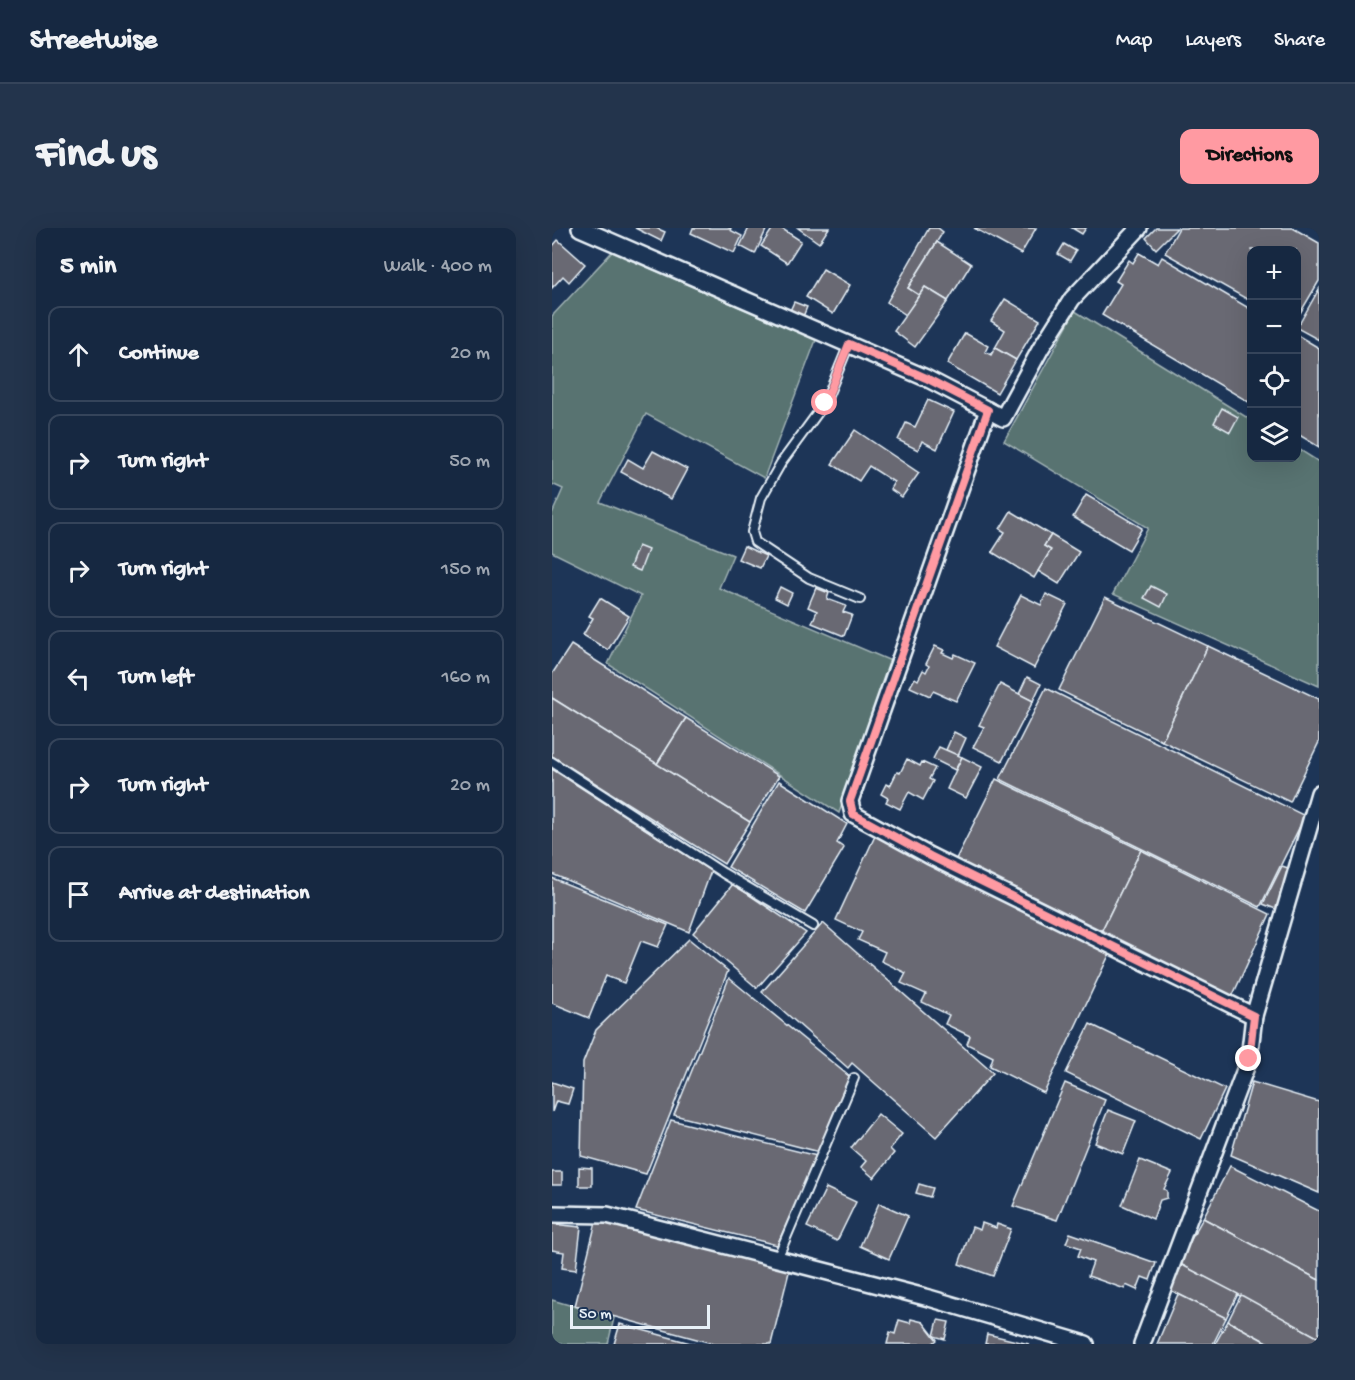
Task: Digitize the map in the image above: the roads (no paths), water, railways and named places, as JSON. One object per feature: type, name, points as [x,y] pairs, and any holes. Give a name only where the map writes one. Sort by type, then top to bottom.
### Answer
[{"type":"street","points":[[580,228],[926,378],[1003,418],[1041,348],[1072,299],[1139,228]]},
{"type":"street","points":[[988,410],[850,801],[853,814],[930,856],[1254,1016]]},
{"type":"street","points":[[1142,1344],[1249,1059],[1254,1016],[1319,793]]},
{"type":"street","points":[[552,1214],[607,1215],[929,1298],[1086,1344]]},
{"type":"lane","points":[[849,344],[825,403],[781,463],[761,498],[752,532],[755,542],[809,578],[860,599]]},
{"type":"lane","points":[[552,762],[723,873],[813,926]]},
{"type":"lane","points":[[777,1259],[854,1078]]}]
